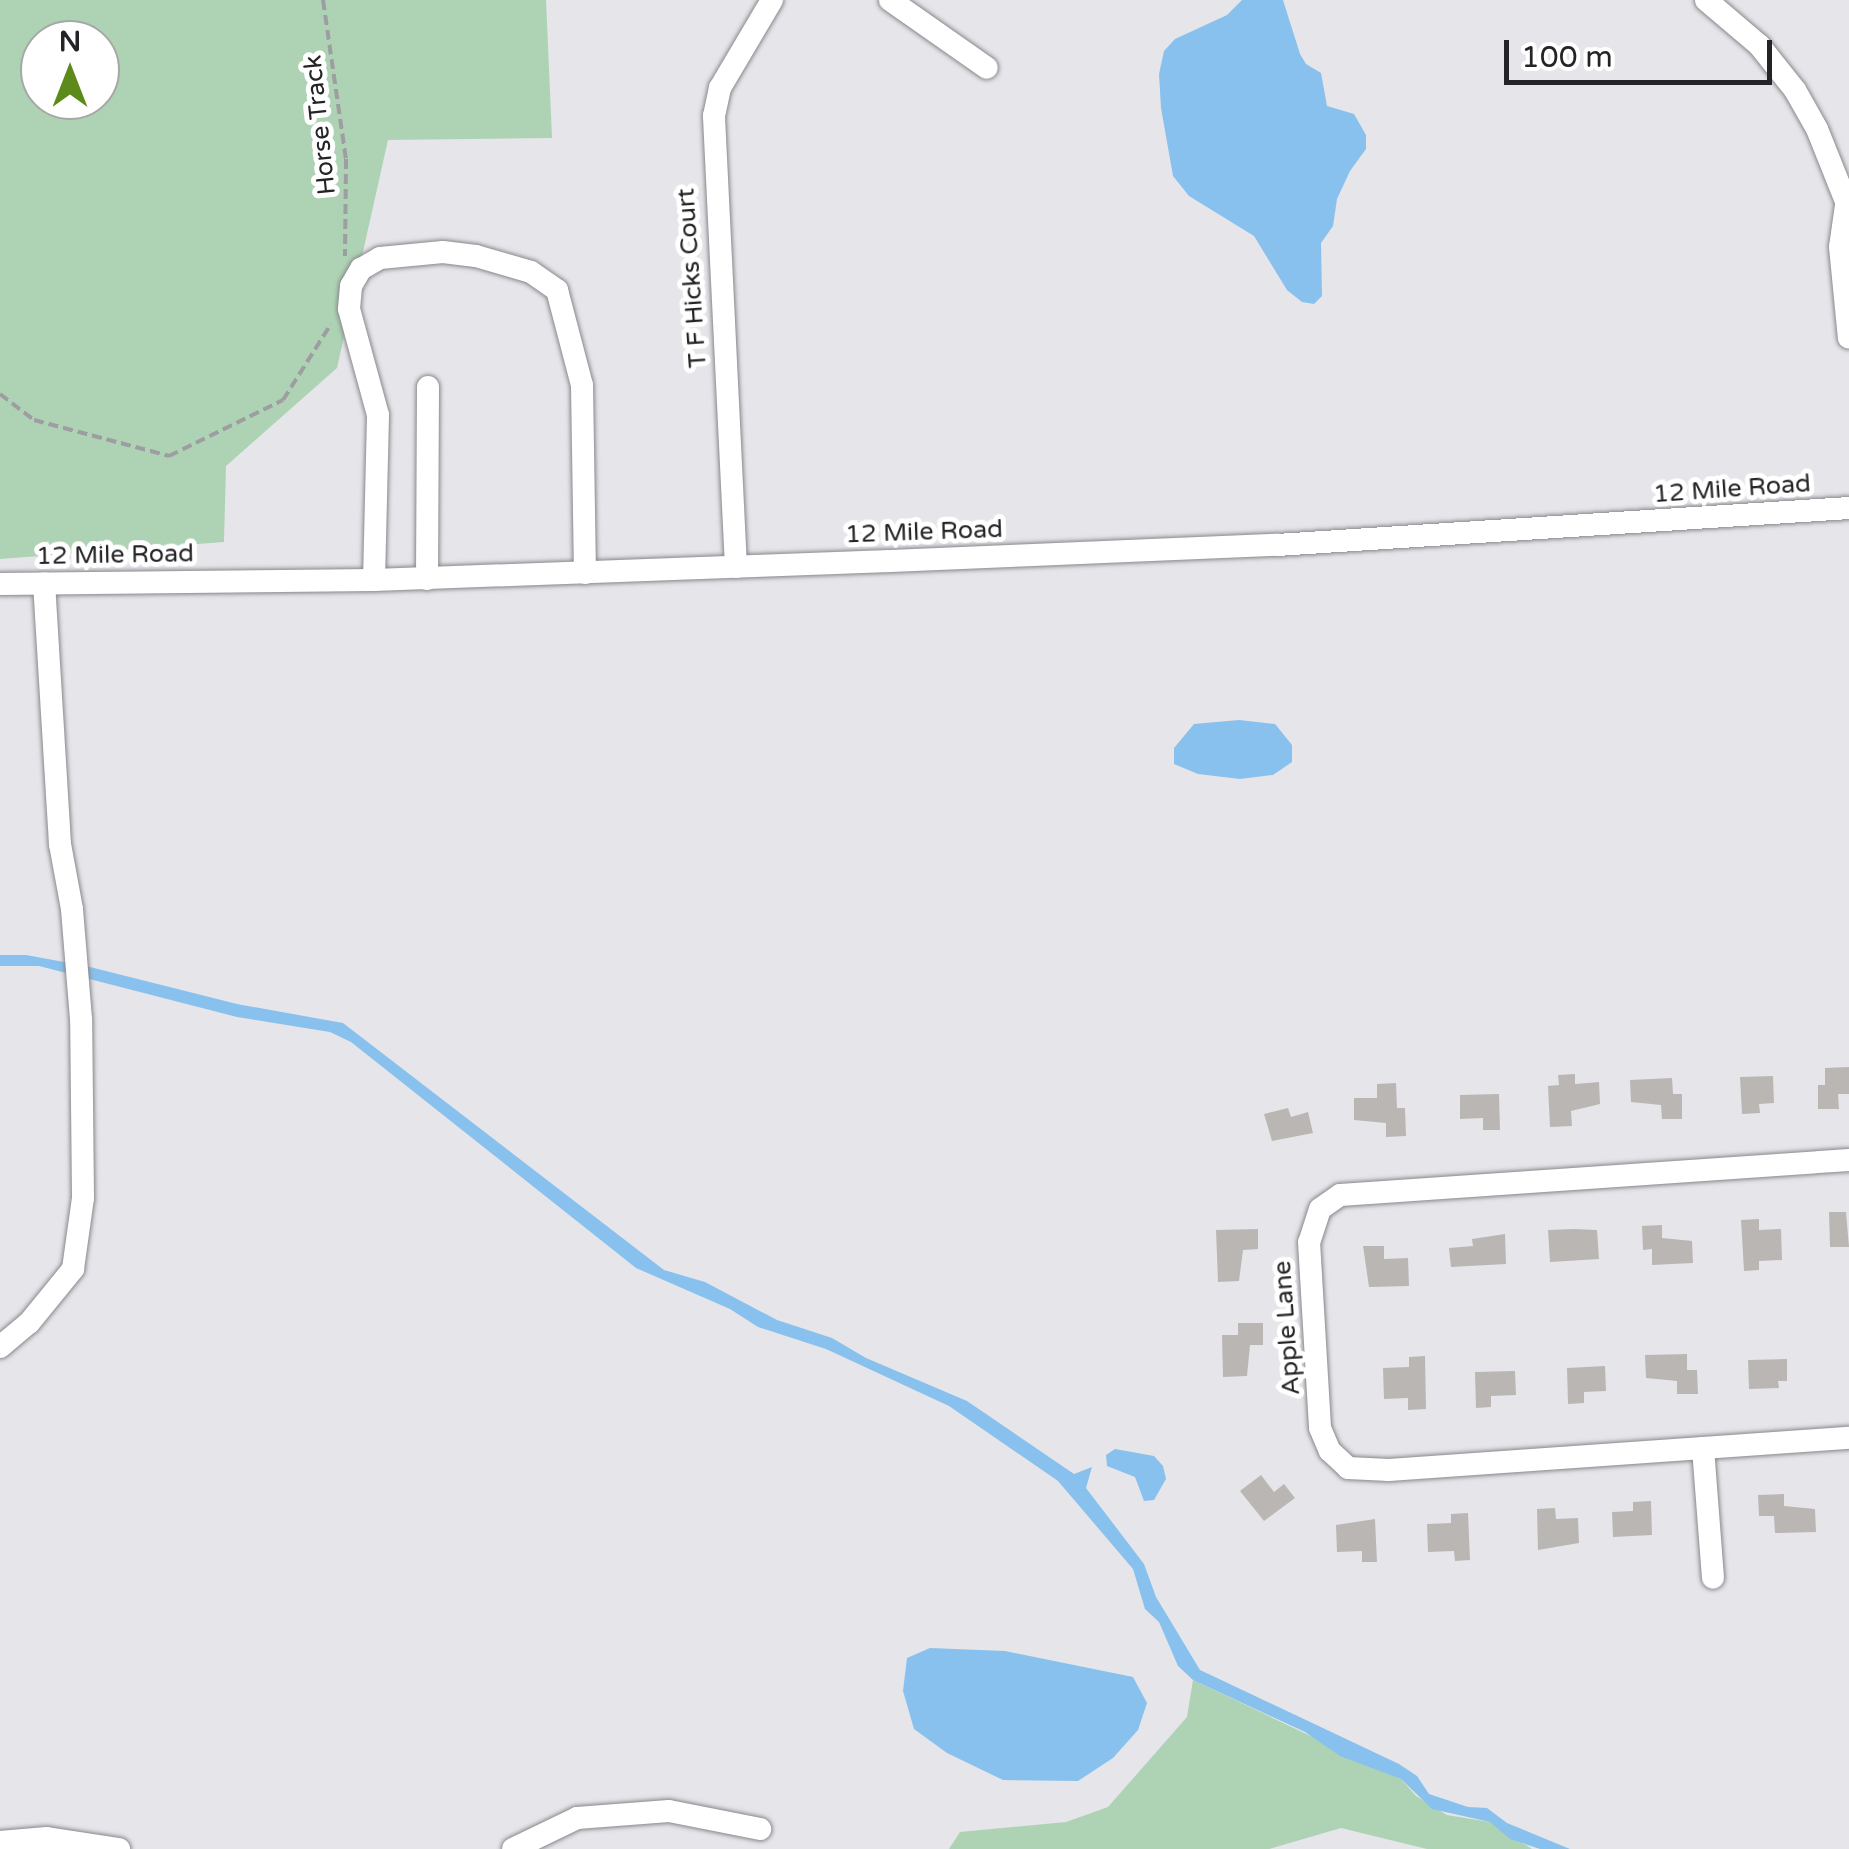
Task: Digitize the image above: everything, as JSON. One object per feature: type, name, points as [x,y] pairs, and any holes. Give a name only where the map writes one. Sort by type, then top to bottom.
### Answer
[{"type":"street","name":"T F Hicks Court","points":[[736,567],[714,194],[714,116],[720,88],[772,0]]},
{"type":"street","points":[[890,0],[987,68]]},
{"type":"street","points":[[1706,0],[1759,45],[1796,90],[1830,158],[1848,207],[1840,247],[1849,338]]},
{"type":"street","points":[[374,580],[378,415],[349,309],[352,286],[361,269],[380,258],[444,252],[476,256],[531,272],[557,290],[582,385],[585,573]]},
{"type":"street","points":[[427,578],[428,386]]},
{"type":"street","name":"12 Mile Road","points":[[0,584],[374,580],[736,567],[1294,544],[1849,508]]},
{"type":"street","points":[[0,1347],[30,1323],[73,1268],[82,1198],[82,1019],[72,909],[58,825],[44,583]]},
{"type":"street","name":"Apple Lane","points":[[1849,1160],[1362,1192],[1340,1196],[1320,1209],[1309,1242],[1320,1428],[1330,1451],[1348,1468],[1389,1470],[1849,1438]]},
{"type":"street","points":[[1703,1448],[1713,1578]]},
{"type":"street","points":[[513,1849],[577,1818],[669,1811],[760,1829]]},
{"type":"street","points":[[0,1842],[48,1838],[119,1849]]},
{"type":"path","name":"Horse Track","points":[[323,0],[346,158],[345,268]]},
{"type":"path","points":[[0,394],[34,420],[168,456],[283,400],[330,328],[334,312]]},
{"type":"green space","points":[[0,0],[546,0],[552,138],[388,140],[337,368],[226,466],[224,542],[0,559]]},
{"type":"green space","points":[[1193,1680],[1401,1779],[1416,1796],[1447,1815],[1490,1822],[1532,1849],[1427,1849],[1341,1828],[1269,1849],[949,1849],[960,1832],[1066,1822],[1108,1807],[1187,1717]]},
{"type":"water","points":[[1242,0],[1283,0],[1300,54],[1306,64],[1321,73],[1327,106],[1354,114],[1366,135],[1366,149],[1350,171],[1337,199],[1333,226],[1321,243],[1322,296],[1314,304],[1302,302],[1287,290],[1254,236],[1189,196],[1173,176],[1161,108],[1159,74],[1164,51],[1175,39],[1227,15]]},
{"type":"water","points":[[1239,720],[1275,724],[1292,745],[1292,762],[1273,775],[1240,779],[1198,774],[1174,764],[1174,748],[1194,724]]},
{"type":"water","points":[[0,955],[26,955],[86,966],[237,1004],[343,1023],[664,1270],[705,1282],[777,1320],[832,1338],[866,1358],[967,1401],[1074,1474],[1092,1467],[1086,1488],[1144,1564],[1156,1597],[1200,1670],[1399,1764],[1417,1776],[1429,1794],[1468,1807],[1487,1808],[1507,1823],[1570,1849],[1540,1849],[1510,1839],[1490,1822],[1432,1809],[1401,1779],[1340,1756],[1305,1732],[1193,1680],[1178,1666],[1159,1622],[1145,1609],[1133,1569],[1058,1481],[949,1406],[826,1349],[758,1327],[730,1309],[636,1268],[351,1042],[330,1032],[237,1017],[39,966],[0,966]]},
{"type":"water","points":[[1115,1449],[1154,1456],[1163,1466],[1166,1479],[1154,1500],[1144,1501],[1135,1477],[1107,1466],[1106,1455]]},
{"type":"water","points":[[930,1648],[1005,1651],[1133,1677],[1147,1703],[1138,1730],[1113,1758],[1078,1781],[1003,1780],[947,1753],[914,1729],[903,1691],[907,1658]]},
{"type":"building","points":[[1849,1067],[1849,1094],[1838,1094],[1839,1109],[1818,1109],[1818,1085],[1825,1085],[1825,1068]]},
{"type":"building","points":[[1575,1074],[1575,1084],[1599,1082],[1600,1104],[1571,1111],[1572,1126],[1550,1127],[1548,1086],[1559,1085],[1558,1075]]},
{"type":"building","points":[[1773,1076],[1774,1103],[1759,1104],[1760,1113],[1742,1114],[1740,1077]]},
{"type":"building","points":[[1672,1078],[1673,1094],[1682,1094],[1682,1119],[1662,1119],[1661,1105],[1631,1102],[1630,1080]]},
{"type":"building","points":[[1396,1083],[1397,1108],[1405,1108],[1406,1136],[1386,1137],[1386,1123],[1354,1120],[1354,1098],[1377,1098],[1377,1084]]},
{"type":"building","points":[[1499,1094],[1500,1130],[1483,1130],[1483,1118],[1460,1119],[1460,1095]]},
{"type":"building","points":[[1288,1108],[1291,1117],[1308,1112],[1313,1133],[1272,1141],[1264,1114]]},
{"type":"building","points":[[1829,1212],[1846,1212],[1849,1247],[1830,1247]]},
{"type":"building","points":[[1759,1219],[1759,1230],[1781,1229],[1782,1260],[1759,1261],[1759,1270],[1744,1271],[1741,1220]]},
{"type":"building","points":[[1662,1225],[1662,1238],[1692,1241],[1693,1263],[1652,1265],[1652,1249],[1643,1250],[1642,1226]]},
{"type":"building","points":[[1258,1229],[1258,1249],[1243,1250],[1239,1281],[1218,1282],[1216,1230]]},
{"type":"building","points":[[1548,1230],[1597,1230],[1599,1259],[1550,1262]]},
{"type":"building","points":[[1505,1234],[1506,1264],[1451,1267],[1449,1248],[1473,1246],[1472,1239]]},
{"type":"building","points":[[1363,1246],[1384,1246],[1384,1259],[1408,1258],[1409,1286],[1369,1287]]},
{"type":"building","points":[[1238,1323],[1263,1323],[1263,1345],[1250,1345],[1247,1376],[1223,1377],[1222,1335],[1238,1335]]},
{"type":"building","points":[[1687,1354],[1687,1370],[1697,1370],[1698,1394],[1677,1394],[1677,1381],[1646,1378],[1645,1355]]},
{"type":"building","points":[[1425,1356],[1426,1409],[1408,1410],[1408,1398],[1384,1399],[1383,1368],[1409,1367],[1409,1357]]},
{"type":"building","points":[[1787,1359],[1787,1381],[1778,1381],[1779,1388],[1749,1389],[1748,1360]]},
{"type":"building","points":[[1605,1366],[1606,1391],[1584,1392],[1584,1403],[1568,1404],[1567,1368]]},
{"type":"building","points":[[1515,1371],[1516,1395],[1491,1396],[1491,1407],[1476,1408],[1475,1372]]},
{"type":"building","points":[[1261,1475],[1274,1492],[1284,1484],[1295,1498],[1264,1521],[1240,1491]]},
{"type":"building","points":[[1784,1494],[1784,1506],[1815,1509],[1816,1532],[1775,1533],[1774,1516],[1759,1516],[1758,1495]]},
{"type":"building","points":[[1651,1501],[1652,1535],[1613,1537],[1612,1512],[1633,1511],[1633,1502]]},
{"type":"building","points":[[1555,1508],[1556,1519],[1578,1518],[1579,1543],[1538,1550],[1537,1509]]},
{"type":"building","points":[[1468,1513],[1470,1560],[1455,1561],[1454,1551],[1428,1552],[1427,1524],[1451,1523],[1451,1514]]},
{"type":"building","points":[[1375,1519],[1377,1562],[1362,1562],[1362,1551],[1337,1552],[1336,1525]]}]
